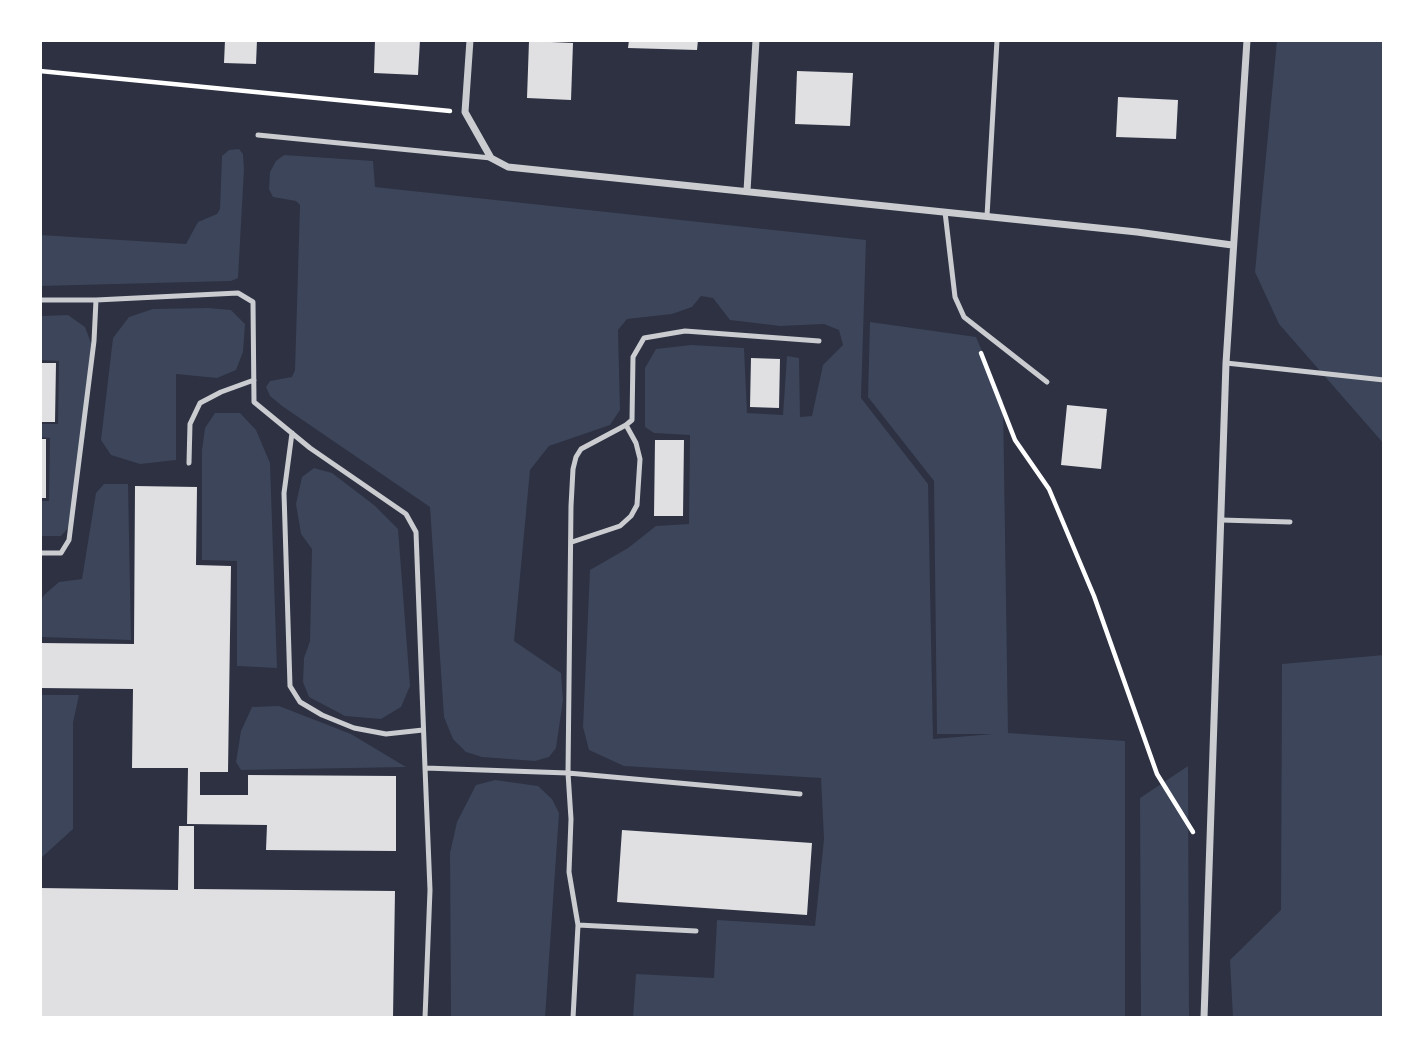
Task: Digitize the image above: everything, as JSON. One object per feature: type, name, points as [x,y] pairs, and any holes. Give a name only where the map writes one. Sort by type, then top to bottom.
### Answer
[{"type":"street","points":[[470,40],[465,112],[491,158],[508,167],[1232,244]]},
{"type":"street","points":[[747,191],[756,40]]},
{"type":"street","points":[[1205,1018],[1226,363],[1247,40]]},
{"type":"lane","points":[[987,216],[998,40]]},
{"type":"lane","points":[[258,135],[491,158]]},
{"type":"lane","points":[[945,212],[955,297],[964,317],[1047,382]]},
{"type":"lane","points":[[40,300],[238,293],[245,296],[253,302],[254,402],[310,448],[406,514],[416,532],[430,890],[425,1018]]},
{"type":"lane","points":[[40,553],[61,553],[69,540],[94,341],[96,300]]},
{"type":"lane","points":[[573,1018],[578,925],[569,872],[571,819],[568,774],[573,469],[576,457],[581,449],[632,420],[634,357],[644,338],[685,331],[819,341]]},
{"type":"lane","points":[[1226,363],[1384,380]]},
{"type":"lane","points":[[189,463],[190,424],[200,403],[254,380]]},
{"type":"lane","points":[[572,542],[620,526],[631,516],[637,505],[640,459],[636,443],[626,425]]},
{"type":"lane","points":[[292,433],[284,493],[290,687],[300,702],[322,715],[354,728],[386,734],[423,730]]},
{"type":"lane","points":[[1221,520],[1290,522]]},
{"type":"lane","points":[[425,768],[568,774],[800,794]]},
{"type":"lane","points":[[578,925],[696,931]]},
{"type":"path","points":[[40,71],[465,112]]},
{"type":"path","points":[[980,330],[981,350],[1015,440],[1049,489],[1094,596],[1157,774],[1209,857]]},
{"type":"shaded area","points":[[1277,40],[1384,40],[1384,444],[1279,324],[1255,272]]},
{"type":"shaded area","points":[[239,149],[243,154],[244,169],[238,278],[231,281],[40,286],[40,235],[186,244],[198,222],[217,214],[220,209],[222,156],[229,150]]},
{"type":"shaded area","points":[[284,155],[373,161],[375,187],[866,240],[861,398],[928,484],[933,739],[993,734],[937,734],[934,481],[868,397],[870,322],[976,337],[1003,401],[1008,733],[1125,741],[1125,1018],[633,1018],[636,974],[714,978],[717,920],[815,926],[824,839],[821,778],[624,766],[589,750],[583,727],[590,570],[628,548],[656,526],[689,524],[690,435],[654,433],[645,427],[645,368],[656,349],[691,345],[744,348],[747,413],[783,415],[787,356],[799,358],[800,417],[812,416],[823,365],[843,345],[839,330],[824,324],[780,326],[730,320],[713,298],[701,296],[692,307],[672,314],[627,319],[618,330],[620,410],[610,425],[549,446],[530,470],[514,641],[561,673],[563,700],[556,748],[549,757],[535,761],[482,757],[466,752],[453,739],[444,717],[430,507],[282,406],[270,396],[266,387],[270,381],[292,377],[295,370],[300,205],[296,201],[273,197],[269,189],[270,172],[276,161]]},
{"type":"shaded area","points":[[153,309],[231,310],[245,324],[243,352],[236,370],[217,378],[176,374],[176,460],[140,464],[111,455],[101,440],[113,338],[129,317]]},
{"type":"shaded area","points":[[68,315],[85,327],[91,343],[86,426],[72,524],[61,536],[40,536],[40,501],[49,501],[50,438],[40,437],[40,424],[58,424],[59,361],[40,360],[40,316]]},
{"type":"shaded area","points":[[215,413],[240,413],[256,430],[270,463],[277,668],[237,666],[237,561],[202,560],[202,450],[205,428]]},
{"type":"shaded area","points":[[314,468],[332,473],[374,505],[398,529],[410,686],[401,707],[381,719],[345,716],[309,697],[303,682],[304,658],[310,641],[312,549],[301,534],[296,504],[302,477]]},
{"type":"shaded area","points":[[104,484],[128,484],[131,640],[40,637],[40,602],[44,595],[59,582],[82,579],[96,493]]},
{"type":"shaded area","points":[[1384,655],[1384,1018],[1233,1018],[1230,960],[1281,910],[1282,664]]},
{"type":"shaded area","points":[[40,695],[79,695],[73,723],[73,829],[40,859]]},
{"type":"shaded area","points":[[279,706],[351,734],[406,767],[241,770],[236,762],[241,731],[252,707]]},
{"type":"shaded area","points":[[1188,766],[1189,1018],[1141,1018],[1140,798]]},
{"type":"shaded area","points":[[495,780],[538,786],[552,799],[559,813],[545,1018],[451,1018],[450,853],[457,822],[476,785]]},
{"type":"building","points":[[225,40],[257,40],[256,64],[224,63]]},
{"type":"building","points":[[375,40],[420,40],[418,75],[374,73]]},
{"type":"building","points":[[629,40],[698,40],[697,50],[628,48]]},
{"type":"building","points":[[529,41],[573,43],[571,100],[527,98]]},
{"type":"building","points":[[797,71],[853,73],[850,126],[795,124]]},
{"type":"building","points":[[1118,97],[1178,100],[1176,139],[1116,137]]},
{"type":"building","points":[[751,358],[780,359],[779,408],[750,407]]},
{"type":"building","points":[[40,363],[56,363],[55,422],[40,422]]},
{"type":"building","points":[[1067,405],[1107,409],[1101,469],[1061,465]]},
{"type":"building","points":[[40,439],[46,439],[46,498],[40,498]]},
{"type":"building","points":[[655,440],[684,440],[683,516],[654,516]]},
{"type":"building","points":[[135,486],[197,487],[196,565],[231,566],[228,772],[200,772],[200,795],[248,795],[248,775],[396,776],[396,851],[266,850],[267,825],[187,824],[188,768],[132,768],[133,689],[40,688],[40,643],[134,644]]},
{"type":"building","points":[[179,826],[194,826],[194,889],[395,891],[393,1018],[40,1018],[40,888],[178,890]]},
{"type":"building","points":[[622,830],[812,843],[807,915],[617,902]]}]
